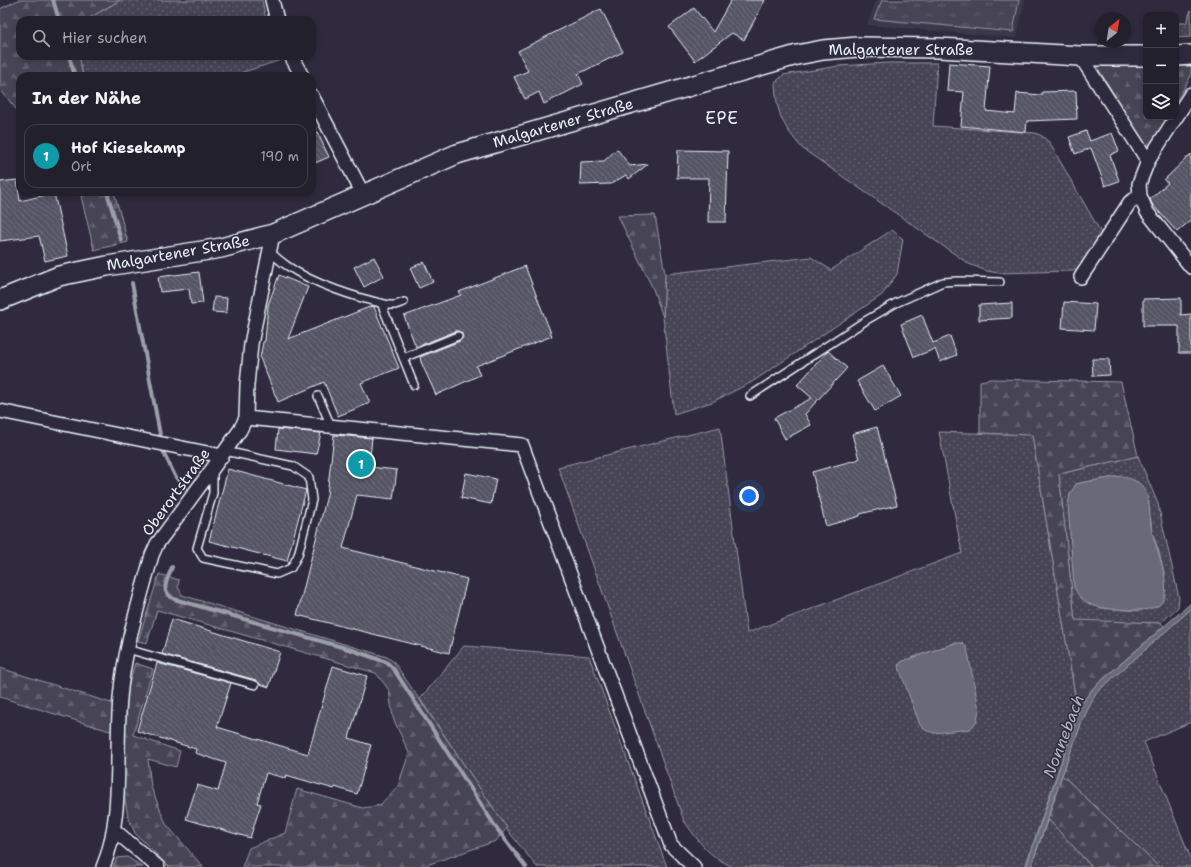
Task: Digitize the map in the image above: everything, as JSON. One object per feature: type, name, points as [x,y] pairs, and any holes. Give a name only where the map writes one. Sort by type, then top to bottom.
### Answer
[{"type":"street","points":[[272,0],[276,16]]},
{"type":"street","name":"Malgartener Straße","points":[[0,300],[59,276],[107,266],[222,248],[271,243],[363,194],[457,154],[797,55],[823,50],[858,47],[939,48],[1080,56],[1143,56]]},
{"type":"street","points":[[1080,56],[1148,161]]},
{"type":"street","points":[[1179,56],[1191,56]]},
{"type":"street","points":[[293,60],[300,72]]},
{"type":"street","points":[[1191,94],[1148,161],[1139,184],[1140,196],[1147,212],[1191,268]]},
{"type":"street","points":[[316,104],[363,194]]},
{"type":"street","points":[[1081,277],[1130,202],[1140,196]]},
{"type":"street","points":[[271,243],[252,344],[247,385],[246,418],[522,445],[672,845],[694,867]]},
{"type":"street","points":[[0,412],[168,446],[223,454]]},
{"type":"street","name":"Oberortstraße","points":[[103,867],[114,830],[120,698],[127,649],[152,556],[156,544],[223,454],[246,418]]},
{"type":"street","points":[[114,830],[158,867]]},
{"type":"lane","points":[[271,243],[286,265],[310,279],[342,291],[382,303],[395,305],[404,302]]},
{"type":"lane","points":[[750,396],[865,321],[896,303],[943,282],[1000,282]]},
{"type":"lane","points":[[382,303],[414,385]]},
{"type":"lane","points":[[403,358],[458,336]]},
{"type":"lane","points":[[318,396],[331,426]]},
{"type":"lane","points":[[213,468],[213,492],[197,548],[203,558],[277,574],[292,568],[298,555],[312,500],[309,477],[293,466],[223,454]]},
{"type":"lane","points":[[127,649],[255,685]]},
{"type":"shaded area","points":[[876,0],[1025,0],[1017,38],[867,25]]},
{"type":"green space","points":[[18,0],[120,0],[93,16],[16,16],[16,60],[80,60],[82,72],[16,72],[16,109],[0,89],[0,9]]},
{"type":"green space","points":[[120,0],[262,0],[265,16],[93,16]]},
{"type":"green space","points":[[882,0],[1019,0],[1013,32],[874,19]]},
{"type":"green space","points":[[1191,10],[1191,37],[1179,38],[1179,23],[1186,23]]},
{"type":"green space","points":[[80,60],[281,60],[244,72],[82,72]]},
{"type":"green space","points":[[888,63],[937,63],[933,126],[1035,133],[1042,136],[1049,142],[1100,231],[1101,237],[1081,266],[1073,271],[998,273],[987,271],[969,264],[803,149],[785,126],[779,112],[775,83],[783,75],[839,66]]},
{"type":"green space","points":[[1096,65],[1143,65],[1143,120],[1165,120],[1149,149]]},
{"type":"green space","points":[[1179,66],[1191,66],[1191,76],[1179,97]]},
{"type":"green space","points":[[81,196],[115,196],[128,242],[94,250]]},
{"type":"green space","points":[[655,215],[665,274],[663,317],[653,289],[618,216]]},
{"type":"green space","points":[[892,230],[903,239],[897,274],[882,295],[752,382],[712,402],[674,414],[663,317],[665,274],[811,257],[831,270]]},
{"type":"green space","points":[[991,379],[1121,382],[1138,456],[1059,474],[1075,620],[1161,623],[1164,626],[1093,688],[1085,699],[1078,713],[1032,435],[980,433],[980,381]]},
{"type":"green space","points":[[720,427],[747,633],[962,553],[939,432],[1032,435],[1078,713],[1025,867],[733,867],[710,853],[684,821],[558,467]],"holes":[[[955,643],[898,665],[903,661]]]},
{"type":"green space","points":[[1138,456],[1158,504],[1179,598],[1178,607],[1161,623],[1075,621],[1059,474]],"holes":[[[1122,476],[1145,491],[1152,531],[1165,576],[1141,611],[1101,608],[1088,603],[1076,484]]]},
{"type":"green space","points":[[159,574],[179,580],[178,587],[182,595],[387,657],[394,662],[507,828],[496,841],[421,867],[242,867],[249,848],[285,833],[297,789],[363,808],[380,805],[398,786],[409,753],[393,718],[389,690],[376,673],[157,610],[147,643],[138,641]]},
{"type":"green space","points":[[1191,609],[1191,722],[1144,742],[1191,859],[1191,867],[1159,867],[1062,775],[1083,719],[1096,693]]},
{"type":"green space","points":[[464,646],[589,656],[667,867],[537,867],[509,832],[420,699]]},
{"type":"green space","points":[[135,663],[153,669],[133,735],[180,751],[176,767],[148,759],[151,787],[166,824],[203,867],[169,867],[135,833],[128,817],[121,778],[128,688]]},
{"type":"green space","points":[[0,668],[114,704],[113,732],[0,697]]},
{"type":"green space","points":[[1062,775],[1159,867],[1092,867],[1048,819]]},
{"type":"green space","points":[[1048,819],[1092,867],[1031,867]]},
{"type":"green space","points":[[127,857],[143,867],[113,867],[117,858]]},
{"type":"water","points":[[1122,476],[1138,482],[1145,490],[1148,500],[1152,532],[1163,569],[1166,590],[1164,599],[1159,605],[1148,609],[1111,609],[1094,606],[1084,601],[1074,587],[1068,505],[1070,494],[1076,484]]},
{"type":"water","points":[[1191,603],[1191,609],[1096,693],[1083,719],[1062,775],[1031,867],[1026,867],[1078,713],[1085,699],[1093,688]]},
{"type":"water","points":[[955,643],[962,643],[967,648],[979,709],[977,721],[970,729],[935,733],[927,731],[920,725],[898,665],[903,661]]},
{"type":"building","points":[[731,0],[765,0],[744,40],[732,33],[695,61],[669,27],[694,8],[713,32]]},
{"type":"building","points":[[601,9],[623,52],[578,74],[583,84],[544,104],[539,92],[525,99],[514,77],[528,71],[518,51]]},
{"type":"building","points":[[949,63],[990,66],[986,111],[1015,114],[1017,93],[1042,95],[1042,92],[1076,91],[1077,119],[1027,121],[1026,132],[961,126],[964,92],[947,91]]},
{"type":"building","points":[[316,129],[329,157],[316,163]]},
{"type":"building","points":[[1086,131],[1090,141],[1112,133],[1119,151],[1110,155],[1119,181],[1105,186],[1091,148],[1075,154],[1069,137]]},
{"type":"building","points":[[617,149],[630,166],[648,164],[629,179],[626,175],[611,184],[580,185],[581,162],[604,161]]},
{"type":"building","points":[[678,150],[728,151],[726,222],[708,222],[709,178],[677,178]]},
{"type":"building","points":[[1191,154],[1191,220],[1177,232],[1152,204],[1150,199],[1168,183],[1164,180]]},
{"type":"building","points":[[16,180],[16,196],[19,196],[20,201],[41,196],[55,196],[68,256],[45,261],[39,236],[0,241],[0,182]]},
{"type":"building","points":[[374,257],[384,276],[364,287],[354,267]]},
{"type":"building","points":[[424,262],[433,282],[419,288],[410,268]]},
{"type":"building","points":[[525,266],[552,336],[476,366],[480,375],[436,395],[420,357],[460,341],[463,337],[462,334],[459,331],[456,331],[416,347],[404,316],[461,295],[459,292]]},
{"type":"building","points":[[199,272],[203,303],[191,304],[189,289],[160,292],[158,277]]},
{"type":"building","points":[[279,275],[308,287],[288,339],[372,306],[374,307],[399,368],[361,383],[370,403],[338,416],[324,382],[278,402],[260,358],[263,342],[265,341],[268,305]]},
{"type":"building","points":[[214,297],[227,298],[226,313],[212,312]]},
{"type":"building","points":[[1181,298],[1181,315],[1191,314],[1191,353],[1179,353],[1179,326],[1143,326],[1143,299]]},
{"type":"building","points":[[1064,302],[1096,304],[1094,330],[1062,328]]},
{"type":"building","points":[[1012,303],[1012,318],[979,320],[979,305]]},
{"type":"building","points":[[922,315],[933,343],[950,336],[957,355],[940,362],[935,349],[914,357],[901,324]]},
{"type":"building","points":[[828,351],[847,368],[805,414],[811,425],[785,439],[774,418],[812,398],[797,385]]},
{"type":"building","points":[[1092,359],[1109,359],[1110,375],[1093,376]]},
{"type":"building","points":[[883,366],[901,396],[875,411],[857,381]]},
{"type":"building","points":[[877,427],[897,505],[860,514],[860,516],[826,526],[812,472],[859,459],[852,434]]},
{"type":"building","points":[[278,429],[321,433],[316,454],[276,449]]},
{"type":"building","points":[[334,435],[372,438],[369,467],[397,470],[393,499],[357,495],[343,548],[467,579],[449,653],[297,615],[327,495]]},
{"type":"building","points":[[228,469],[306,490],[287,561],[209,541]]},
{"type":"building","points":[[466,473],[496,479],[491,504],[461,498]]},
{"type":"building","points":[[172,619],[280,652],[269,687],[260,684],[256,680],[162,654]]},
{"type":"building","points":[[157,663],[231,683],[217,727],[308,754],[333,666],[367,676],[349,738],[371,745],[357,794],[286,775],[285,778],[266,773],[257,803],[261,804],[250,838],[186,819],[197,785],[218,791],[226,763],[195,753],[196,749],[137,731]]},
{"type":"waterway","points":[[53,0],[58,16]]},
{"type":"waterway","points":[[70,60],[74,72]]},
{"type":"waterway","points":[[108,196],[121,240]]},
{"type":"waterway","points":[[132,283],[163,451],[175,476],[186,489]]},
{"type":"waterway","points":[[172,567],[166,581],[165,589],[169,596],[174,599],[352,650],[386,662],[393,668],[495,826],[526,867]]},
{"type":"place","name":"Hof Kiesekamp","points":[[361,464]]},
{"type":"district","name":"EPE","points":[[722,118]]},
{"type":"water label","name":"Nonnebach","points":[[1063,736]]}]
